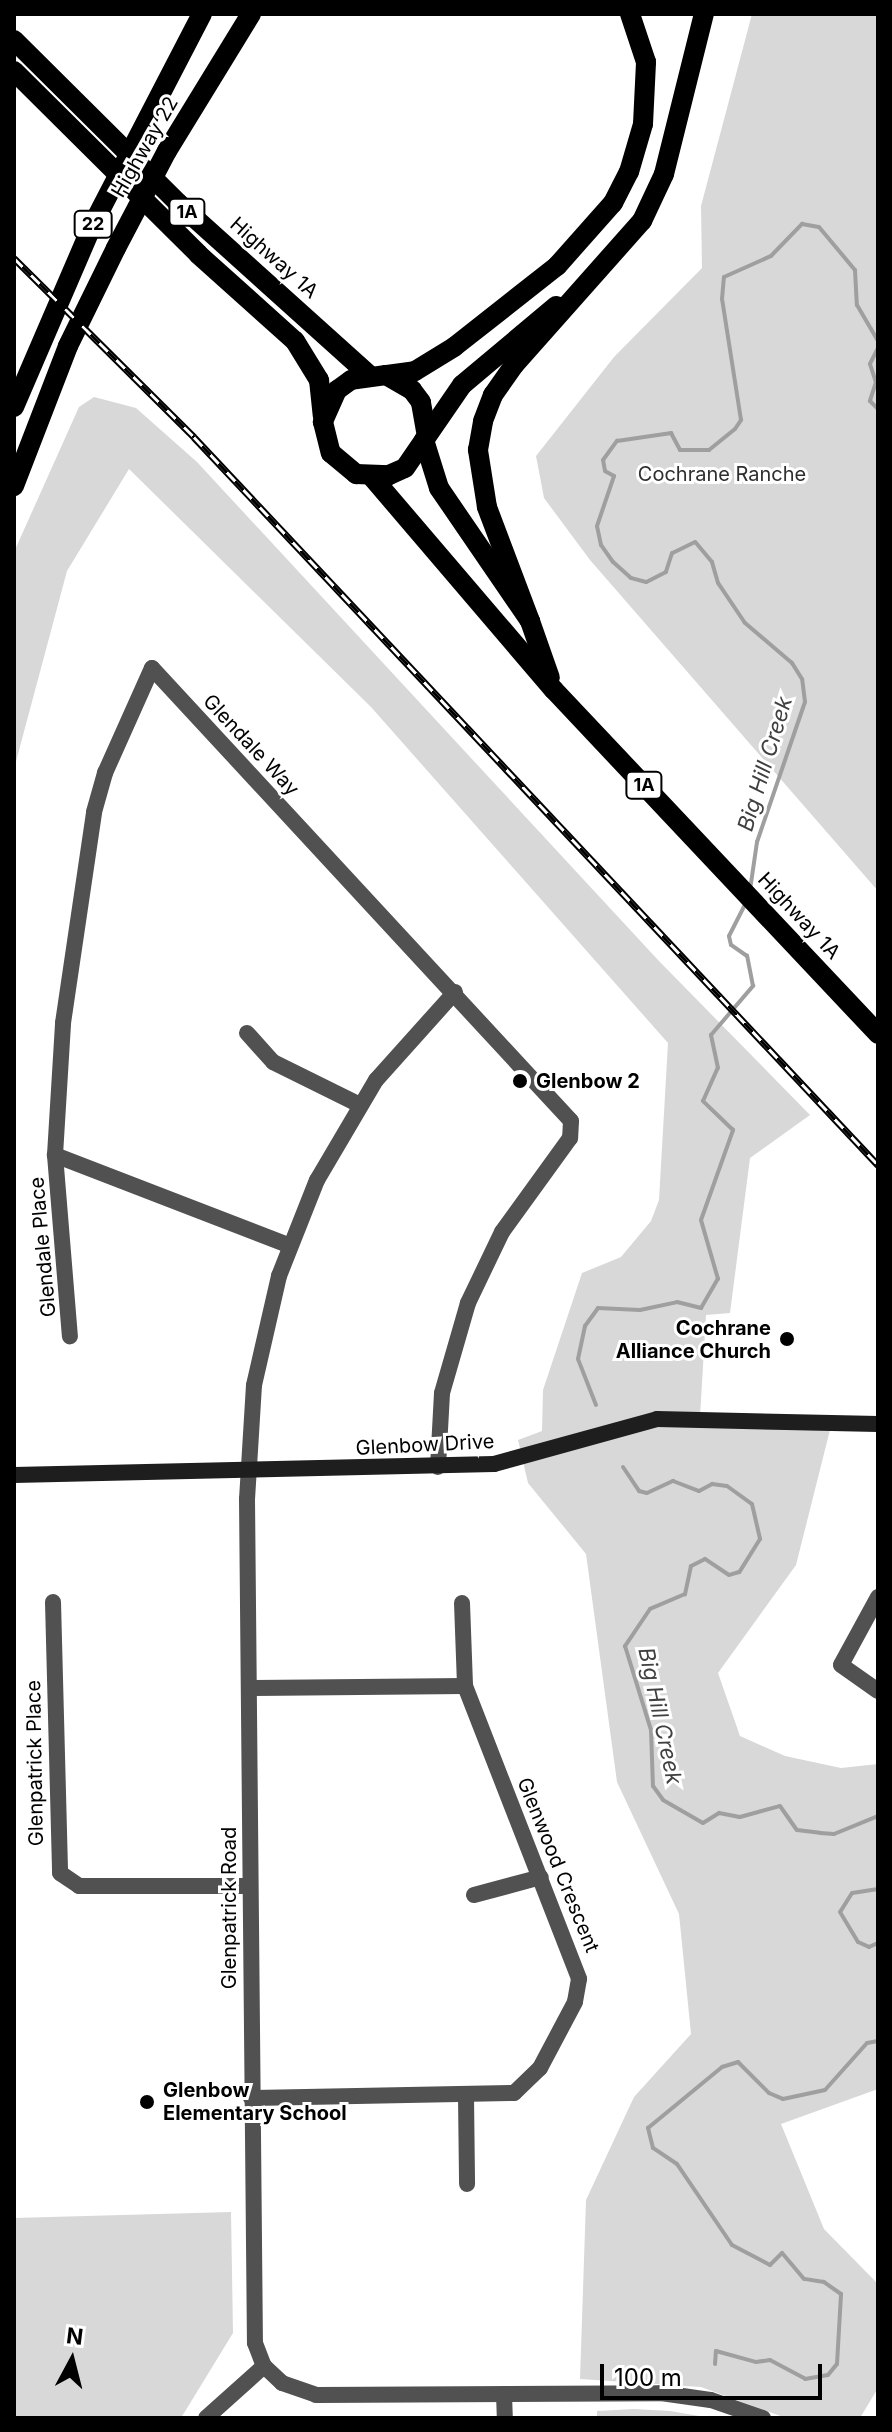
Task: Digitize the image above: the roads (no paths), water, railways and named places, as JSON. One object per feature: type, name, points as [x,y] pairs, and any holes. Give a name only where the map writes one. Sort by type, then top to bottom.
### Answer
[{"type":"main road","name":"Highway 22","points":[[14,407],[46,324],[141,125],[202,14]]},
{"type":"main road","name":"Highway 22","points":[[14,486],[68,346],[167,151],[251,14]]},
{"type":"main road","points":[[211,83],[258,14]]},
{"type":"main road","points":[[601,272],[462,385],[405,468],[372,477],[349,470],[331,453],[323,422],[337,390],[377,375],[415,371],[454,347],[557,266],[613,203],[629,172],[643,124],[646,62],[630,14]]},
{"type":"main road","points":[[530,621],[487,507],[478,450],[483,421],[493,395],[514,365],[601,272],[642,221],[664,174],[704,14]]},
{"type":"main road","name":"Highway 1A","points":[[14,40],[178,203],[377,375]]},
{"type":"main road","name":"1A","points":[[14,71],[198,254],[295,341],[319,380],[323,422]]},
{"type":"main road","points":[[377,375],[412,390],[426,416],[425,436]]},
{"type":"main road","name":"Highway 1A","points":[[425,436],[450,510],[530,621],[554,690]]},
{"type":"main road","name":"Highway 1A","points":[[372,477],[554,690],[878,1034]]},
{"type":"street","name":"Glendale Way","points":[[55,1155],[64,1010],[94,812],[105,773],[152,668],[566,1113],[572,1133],[502,1232],[468,1303],[442,1393],[438,1467]]},
{"type":"street","name":"Glenpatrick Road","points":[[264,2366],[254,2332],[247,1469],[261,1344],[288,1245],[317,1180],[360,1105],[398,1052],[455,992]]},
{"type":"street","points":[[247,1033],[273,1062],[360,1105]]},
{"type":"street","points":[[55,1155],[288,1245]]},
{"type":"street","name":"Glendale Place","points":[[55,1155],[70,1336]]},
{"type":"street","name":"Glenbow Drive","points":[[14,1475],[63,1471],[494,1464],[657,1419],[878,1424]]},
{"type":"street","name":"Glenbow Drive","points":[[14,1466],[63,1471]]},
{"type":"street","points":[[878,1597],[841,1665],[878,1691]]},
{"type":"street","name":"Glenpatrick Place","points":[[53,1602],[60,1873],[79,1886],[249,1886]]},
{"type":"street","name":"Glenwood Crescent","points":[[251,2098],[505,2096],[528,2084],[575,2002],[579,1970],[465,1686],[462,1603]]},
{"type":"street","points":[[249,1688],[465,1686]]},
{"type":"street","points":[[474,1895],[541,1877]]},
{"type":"street","points":[[466,2097],[467,2184]]},
{"type":"street","points":[[206,2418],[264,2366],[282,2383],[316,2395],[661,2393],[711,2400],[763,2418]]},
{"type":"street","points":[[504,2394],[505,2418]]},
{"type":"waterway","name":"Big Hill Creek","points":[[750,890],[757,842],[805,702],[802,679],[792,663],[745,623],[718,583],[712,562],[695,542],[672,553],[666,572],[646,582],[631,578],[613,562],[601,545],[597,526],[614,476],[605,471],[603,460],[617,441],[671,433],[680,450],[709,450],[735,429],[741,420],[722,299],[724,277],[771,256],[802,224],[819,227],[855,270],[857,305],[878,341]]},
{"type":"waterway","name":"Big Hill Creek","points":[[878,348],[870,364],[876,382],[870,401],[878,409]]},
{"type":"waterway","name":"Big Hill Creek","points":[[596,1405],[578,1359],[585,1326],[598,1308],[640,1310],[677,1302],[701,1308],[718,1279],[701,1220],[733,1130],[703,1101],[718,1068],[711,1035],[753,986],[747,956],[731,945],[729,936],[746,902]]},
{"type":"waterway","name":"Big Hill Creek","points":[[623,1467],[639,1491],[647,1493],[673,1481],[699,1491],[712,1484],[727,1486],[752,1504],[760,1539],[739,1572],[729,1575],[705,1559],[691,1566],[685,1594],[650,1609],[625,1646],[651,1730],[653,1786],[663,1800],[703,1823],[719,1813],[740,1817],[780,1806],[797,1830],[820,1833],[834,1834],[878,1816]]},
{"type":"waterway","name":"Big Hill Creek","points":[[878,1889],[852,1893],[840,1912],[858,1942],[869,1947],[878,1943]]},
{"type":"waterway","name":"Big Hill Creek","points":[[715,2364],[716,2351],[756,2362],[770,2360],[805,2379],[828,2375],[837,2364],[841,2294],[824,2282],[804,2279],[782,2253],[770,2265],[732,2245],[677,2164],[653,2148],[648,2128],[722,2067],[738,2062],[769,2093],[783,2099],[825,2090],[867,2043],[878,2041]]},
{"type":"railway","points":[[14,258],[194,437],[878,1165]]},
{"type":"place","name":"Glenbow 2","points":[[520,1081]]},
{"type":"place","name":"Cochrane Alliance Church","points":[[787,1339]]},
{"type":"place","name":"Glenbow Elementary School","points":[[147,2102]]},
{"type":"park label","name":"Cochrane Ranche","points":[[722,474]]}]
